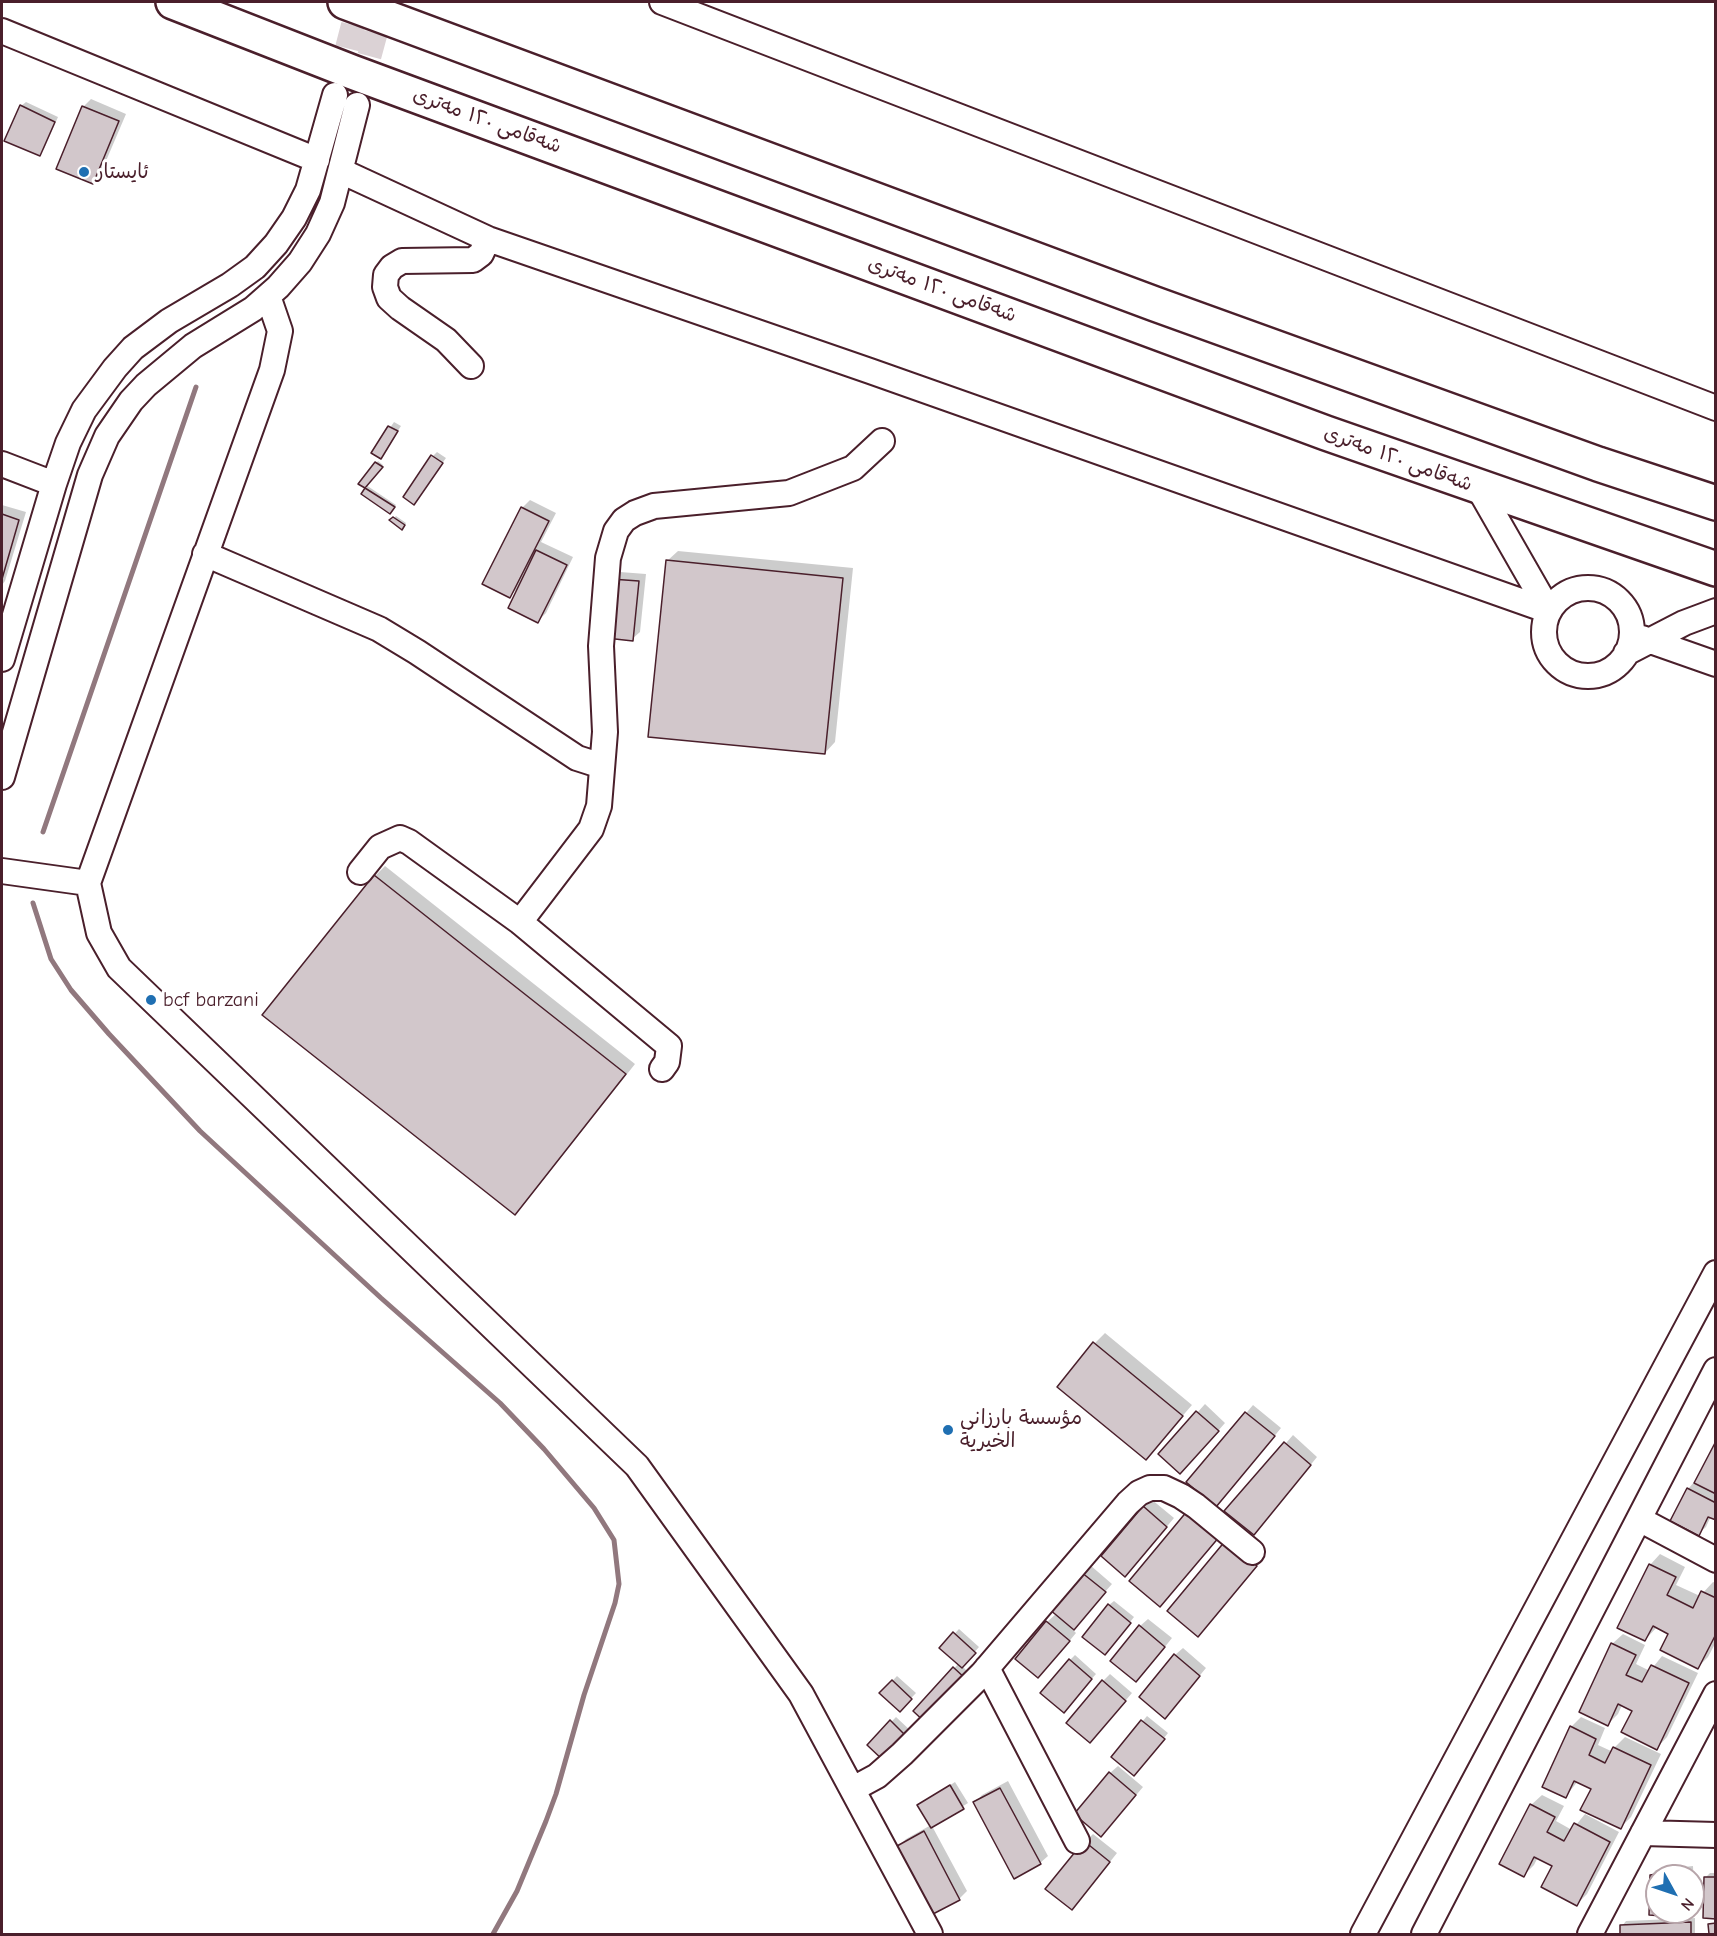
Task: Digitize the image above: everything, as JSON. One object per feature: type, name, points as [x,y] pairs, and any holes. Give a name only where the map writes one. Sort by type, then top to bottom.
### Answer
[{"type":"highway","name":"شەقامی ١٢٠ مەتری","points":[[173,2],[352,72],[1315,429],[1716,569]]},
{"type":"highway","points":[[345,2],[1155,304],[1598,464],[1716,503]]},
{"type":"street","points":[[662,2],[1716,408]]},
{"type":"street","points":[[2,31],[316,160]]},
{"type":"street","points":[[2,659],[54,484],[68,443],[84,410],[133,348],[255,267],[276,244],[294,219],[308,190],[335,95]]},
{"type":"street","points":[[2,777],[90,475],[107,436],[131,401],[162,371],[193,346],[253,309],[300,262],[318,234],[332,203],[357,105]]},
{"type":"street","points":[[341,171],[488,239],[870,371],[1549,611]]},
{"type":"street","points":[[471,366],[451,345],[389,298],[385,286],[386,275],[392,267],[402,261],[473,261],[481,254],[488,239]]},
{"type":"street","points":[[268,296],[280,330],[272,370],[88,883],[99,933],[119,968],[637,1466],[801,1694],[854,1789],[930,1935]]},
{"type":"street","points":[[520,922],[591,829],[599,806],[605,732],[601,646],[608,558],[615,531],[634,513],[654,506],[789,493],[853,468],[882,441]]},
{"type":"street","points":[[2,464],[54,484]]},
{"type":"street","points":[[1478,487],[1549,611]]},
{"type":"street","points":[[205,554],[379,628],[577,758],[602,766]]},
{"type":"street","points":[[1635,643],[1627,613],[1620,602],[1609,593],[1596,589],[1582,588],[1569,592],[1557,600],[1549,611],[1544,625],[1544,641],[1550,655],[1560,666],[1573,674],[1588,676],[1603,673],[1616,665],[1635,643],[1716,611]]},
{"type":"street","points":[[1635,643],[1716,664]]},
{"type":"street","points":[[360,872],[380,847],[400,838],[409,842],[520,922],[669,1047],[667,1062],[662,1069]]},
{"type":"street","points":[[2,870],[88,883]]},
{"type":"street","points":[[1363,1935],[1716,1273]]},
{"type":"street","points":[[1424,1935],[1716,1370]]},
{"type":"street","points":[[854,1789],[877,1776],[902,1754],[987,1668],[1139,1493],[1150,1488],[1164,1488],[1196,1506],[1252,1552]]},
{"type":"street","points":[[1639,1519],[1716,1560]]},
{"type":"street","points":[[987,1668],[1077,1841]]},
{"type":"street","points":[[1590,1935],[1716,1694]]},
{"type":"street","points":[[1643,1833],[1716,1835]]},
{"type":"building","points":[[20,105],[55,122],[40,156],[4,141]]},
{"type":"building","points":[[82,106],[119,121],[93,184],[56,169]]},
{"type":"building","points":[[388,426],[398,431],[381,459],[371,453]]},
{"type":"building","points":[[431,455],[443,463],[414,505],[403,497]]},
{"type":"building","points":[[375,462],[383,467],[365,488],[358,484]]},
{"type":"building","points":[[365,488],[395,507],[390,514],[361,494]]},
{"type":"building","points":[[521,507],[549,521],[510,598],[482,584]]},
{"type":"building","points":[[2,514],[19,520],[2,579]]},
{"type":"building","points":[[393,517],[405,525],[402,530],[389,520]]},
{"type":"building","points":[[536,550],[567,565],[538,623],[508,608]]},
{"type":"building","points":[[666,560],[843,578],[825,754],[648,737]]},
{"type":"building","points":[[611,579],[639,581],[633,641],[606,638]]},
{"type":"building","points":[[374,875],[626,1074],[515,1215],[262,1015]]},
{"type":"building","points":[[1093,1342],[1183,1416],[1146,1460],[1057,1387]]},
{"type":"building","points":[[1196,1411],[1219,1431],[1180,1474],[1158,1454]]},
{"type":"building","points":[[1245,1412],[1275,1436],[1216,1507],[1186,1482]]},
{"type":"building","points":[[1716,1441],[1716,1494],[1694,1483]]},
{"type":"building","points":[[1284,1442],[1311,1465],[1254,1535],[1224,1511]]},
{"type":"building","points":[[1687,1488],[1716,1503],[1716,1520],[1708,1517],[1699,1536],[1670,1521]]},
{"type":"building","points":[[1143,1506],[1167,1527],[1125,1577],[1101,1556]]},
{"type":"building","points":[[1188,1510],[1220,1536],[1160,1607],[1129,1581]]},
{"type":"building","points":[[1226,1540],[1257,1566],[1198,1637],[1167,1611]]},
{"type":"building","points":[[1649,1564],[1676,1577],[1667,1595],[1693,1608],[1701,1591],[1716,1598],[1716,1634],[1698,1669],[1660,1650],[1668,1634],[1653,1626],[1645,1641],[1617,1628]]},
{"type":"building","points":[[1081,1572],[1106,1592],[1074,1630],[1049,1609]]},
{"type":"building","points":[[1108,1604],[1131,1623],[1105,1655],[1082,1637]]},
{"type":"building","points":[[1046,1621],[1070,1641],[1038,1678],[1015,1659]]},
{"type":"building","points":[[1139,1625],[1165,1647],[1136,1682],[1110,1661]]},
{"type":"building","points":[[953,1632],[976,1653],[962,1668],[939,1648]]},
{"type":"building","points":[[1611,1643],[1636,1655],[1626,1675],[1642,1682],[1651,1665],[1689,1683],[1657,1750],[1621,1732],[1632,1711],[1618,1704],[1608,1726],[1579,1712]]},
{"type":"building","points":[[1174,1654],[1200,1676],[1165,1719],[1139,1697]]},
{"type":"building","points":[[1069,1659],[1092,1679],[1064,1713],[1040,1693]]},
{"type":"building","points":[[953,1667],[967,1680],[927,1724],[913,1711]]},
{"type":"building","points":[[892,1680],[912,1699],[900,1712],[879,1693]]},
{"type":"building","points":[[1102,1680],[1126,1701],[1090,1743],[1066,1723]]},
{"type":"building","points":[[890,1720],[908,1738],[885,1762],[867,1745]]},
{"type":"building","points":[[1141,1720],[1165,1739],[1134,1776],[1111,1757]]},
{"type":"building","points":[[1570,1726],[1596,1739],[1589,1755],[1605,1763],[1613,1747],[1651,1765],[1621,1829],[1580,1810],[1591,1789],[1574,1781],[1566,1798],[1542,1787]]},
{"type":"building","points":[[1109,1772],[1136,1795],[1101,1837],[1074,1814]]},
{"type":"building","points":[[950,1785],[964,1809],[931,1828],[917,1805]]},
{"type":"building","points":[[1000,1788],[1041,1864],[1014,1879],[973,1802]]},
{"type":"building","points":[[1530,1804],[1555,1817],[1547,1832],[1564,1841],[1574,1823],[1610,1842],[1577,1906],[1541,1887],[1552,1866],[1534,1857],[1524,1877],[1499,1864]]},
{"type":"building","points":[[924,1831],[960,1900],[933,1914],[897,1846]]},
{"type":"building","points":[[1084,1841],[1110,1862],[1072,1910],[1045,1889]]},
{"type":"building","points":[[1705,1877],[1716,1877],[1716,1919],[1705,1918]]},
{"type":"building","points":[[1716,1923],[1716,1934],[1709,1934],[1708,1924]]},
{"type":"building","points":[[1691,1924],[1691,1934],[1620,1934],[1620,1925]]},
{"type":"waterway","points":[[43,832],[196,387]]},
{"type":"waterway","points":[[33,903],[51,959],[71,990],[109,1034],[200,1131],[381,1298],[500,1403],[544,1449],[594,1508],[614,1540],[619,1584],[615,1603],[584,1695],[556,1794],[517,1891],[493,1934]]},
{"type":"tunnel","points":[[338,83],[359,2]]},
{"type":"tunnel","points":[[360,91],[384,2]]},
{"type":"place","name":"ئایستار","points":[[84,172]]},
{"type":"place","name":"bcf barzani","points":[[151,1000]]},
{"type":"place","name":"مؤسسة بارزانی الخیریة","points":[[948,1430]]}]
